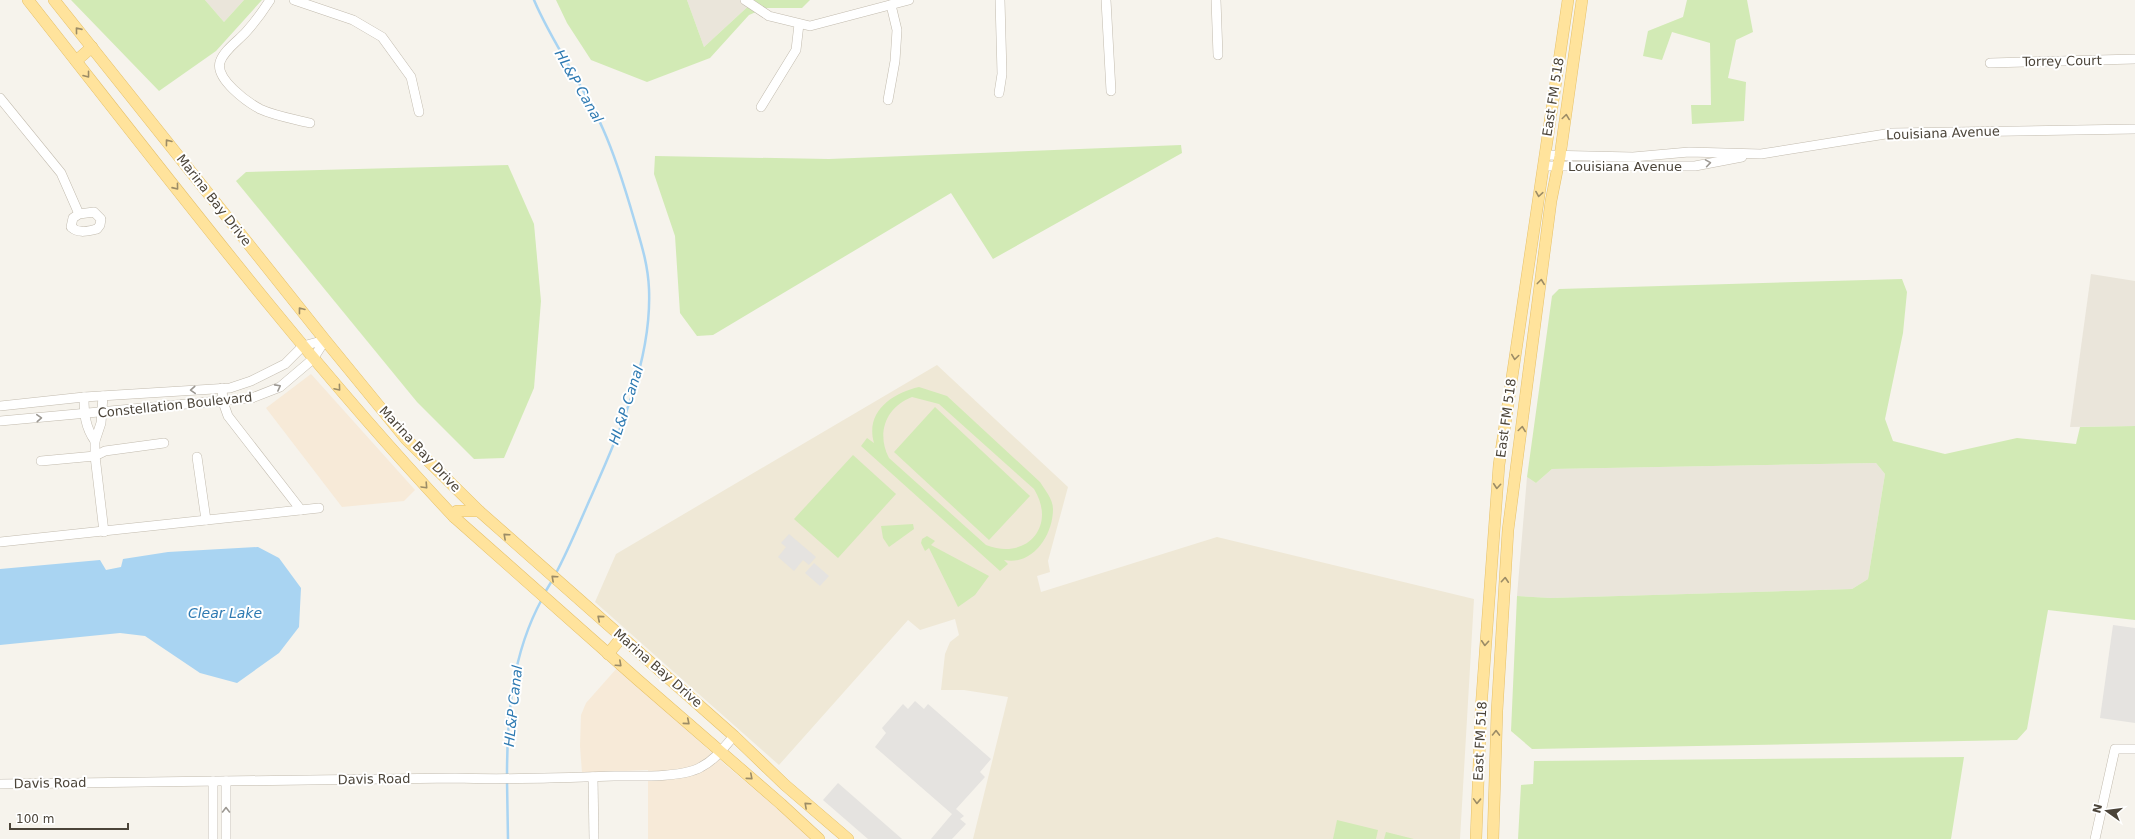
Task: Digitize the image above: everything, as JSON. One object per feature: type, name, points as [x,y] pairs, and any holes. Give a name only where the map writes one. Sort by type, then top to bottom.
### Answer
[{"type":"main road","name":"Marina Bay Drive","points":[[28,0],[313,359],[385,443],[454,517],[608,654],[781,804],[815,836]]},
{"type":"main road","name":"Marina Bay Drive","points":[[54,0],[325,340],[406,439],[479,512],[572,595],[622,636],[734,736],[825,821],[848,839]]},
{"type":"main road","points":[[1567,4],[1581,5]]},
{"type":"main road","name":"East FM 518","points":[[1476,836],[1481,709],[1499,465],[1567,4]]},
{"type":"main road","name":"East FM 518","points":[[1493,835],[1496,711],[1508,530],[1551,201],[1559,161],[1581,5]]},
{"type":"main road","points":[[76,61],[92,47]]},
{"type":"main road","points":[[1520,318],[1536,321]]},
{"type":"main road","points":[[1499,465],[1516,467]]},
{"type":"main road","points":[[454,517],[457,510],[479,512]]},
{"type":"main road","points":[[1487,617],[1503,619]]},
{"type":"main road","points":[[608,654],[622,636]]},
{"type":"main road","points":[[1481,709],[1496,711]]},
{"type":"main road","points":[[781,804],[792,791]]},
{"type":"main road","points":[[815,836],[825,821]]},
{"type":"main road","points":[[1476,836],[1493,835]]},
{"type":"street","points":[[270,0],[247,30],[224,55],[219,64],[221,74],[228,85],[260,109],[310,123]]},
{"type":"street","points":[[294,0],[353,20],[382,37],[411,77],[419,112]]},
{"type":"street","points":[[745,0],[769,16],[810,26],[910,0]]},
{"type":"street","points":[[999,92],[1002,74],[1000,0]]},
{"type":"street","points":[[1106,0],[1111,91]]},
{"type":"street","points":[[1216,0],[1218,55]]},
{"type":"street","points":[[888,100],[895,61],[898,30],[892,5]]},
{"type":"street","points":[[761,107],[796,50],[799,24]]},
{"type":"street","name":"Torrey Court","points":[[1990,63],[2135,60]]},
{"type":"street","points":[[0,98],[61,173],[79,214]]},
{"type":"street","name":"Louisiana Avenue","points":[[1544,161],[1695,166],[1753,154],[1892,133],[2135,129]]},
{"type":"street","name":"Louisiana Avenue","points":[[1559,161],[1689,152],[1753,154]]},
{"type":"street","name":"Constellation Boulevard","points":[[0,406],[84,397],[230,388],[251,381],[285,364],[303,346],[325,340]]},
{"type":"street","name":"Constellation Boulevard","points":[[0,421],[84,415],[252,398],[280,387],[313,359],[325,340]]},
{"type":"street","points":[[222,388],[223,402],[228,416],[301,510]]},
{"type":"street","points":[[103,396],[99,433],[95,441],[95,456],[104,532]]},
{"type":"street","points":[[84,397],[84,415],[90,433],[95,441]]},
{"type":"street","points":[[41,461],[95,456],[104,451],[164,443]]},
{"type":"street","points":[[197,457],[206,520]]},
{"type":"street","points":[[0,542],[319,508]]},
{"type":"street","name":"Davis Road","points":[[0,784],[213,781],[485,780],[653,775],[692,771],[712,761],[734,736]]},
{"type":"street","points":[[2095,839],[2115,748],[2135,749]]},
{"type":"street","points":[[593,777],[594,839]]},
{"type":"street","points":[[213,781],[213,839]]},
{"type":"street","points":[[226,781],[226,839]]},
{"type":"shaded area","points":[[205,0],[244,0],[224,22]]},
{"type":"shaded area","points":[[687,0],[755,0],[704,47]]},
{"type":"shaded area","points":[[2091,274],[2135,281],[2135,426],[2070,427]]},
{"type":"shaded area","points":[[937,365],[1068,487],[1048,561],[1050,572],[1037,576],[1041,592],[1217,537],[1474,599],[1460,839],[973,839],[1008,697],[964,690],[941,690],[945,654],[950,642],[959,635],[955,619],[920,630],[908,620],[779,765],[595,602],[616,554]]},
{"type":"shaded area","points":[[311,374],[415,490],[404,501],[342,507],[266,408]]},
{"type":"shaded area","points":[[1876,463],[1885,474],[1868,579],[1852,589],[1551,598],[1517,596],[1527,477],[1536,483],[1552,469]]},
{"type":"shaded area","points":[[789,534],[816,557],[809,565],[803,560],[794,571],[778,557],[786,547],[781,543]]},
{"type":"shaded area","points":[[814,563],[829,576],[820,586],[805,573]]},
{"type":"shaded area","points":[[2113,625],[2135,628],[2135,723],[2100,718]]},
{"type":"shaded area","points":[[617,668],[728,767],[813,839],[648,839],[648,770],[582,773],[580,746],[581,715],[586,703]]},
{"type":"shaded area","points":[[915,701],[924,709],[928,704],[991,759],[980,772],[985,777],[956,809],[964,816],[960,819],[966,824],[952,839],[931,839],[952,814],[875,747],[886,733],[882,728],[903,704],[908,709]]},
{"type":"shaded area","points":[[838,783],[902,839],[868,839],[823,800]]},
{"type":"green space","points":[[71,0],[205,0],[224,22],[244,0],[262,0],[216,51],[159,91]]},
{"type":"green space","points":[[556,0],[687,0],[704,47],[755,0],[810,0],[802,8],[765,8],[749,15],[710,58],[647,82],[591,60],[567,23]]},
{"type":"green space","points":[[1687,0],[1747,0],[1753,32],[1736,40],[1728,78],[1746,82],[1744,121],[1692,124],[1691,105],[1711,105],[1710,43],[1672,32],[1662,60],[1643,56],[1648,31],[1683,17]]},
{"type":"green space","points":[[1181,145],[1182,153],[993,259],[951,193],[713,335],[697,336],[680,313],[675,236],[654,174],[655,156],[829,159]]},
{"type":"green space","points":[[508,165],[534,224],[541,301],[534,388],[504,458],[474,459],[417,402],[236,181],[246,172]]},
{"type":"green space","points":[[1902,279],[1907,292],[1903,333],[1885,419],[1893,441],[1945,454],[2017,438],[2076,444],[2080,427],[2135,426],[2135,620],[2048,610],[2027,729],[2017,740],[1532,749],[1511,731],[1517,596],[1551,598],[1852,589],[1868,579],[1885,474],[1876,463],[1552,469],[1536,483],[1527,477],[1552,296],[1559,289]]},
{"type":"green space","points":[[919,387],[947,396],[1040,482],[1053,505],[1052,519],[1045,538],[1032,553],[1024,558],[1014,561],[1004,560],[1008,564],[1000,571],[861,446],[867,438],[874,443],[872,432],[873,422],[877,413],[883,406],[899,394]],"holes":[[[912,397],[939,404],[1034,489],[1040,503],[1042,516],[1040,527],[1034,537],[1025,544],[1014,548],[1001,549],[986,545],[889,458],[883,439],[884,430],[890,414],[896,407],[903,401]]]},
{"type":"green space","points":[[935,407],[1030,496],[989,540],[894,452]]},
{"type":"green space","points":[[853,455],[896,494],[838,558],[794,519]]},
{"type":"green space","points":[[913,524],[914,529],[889,547],[883,538],[881,526]]},
{"type":"green space","points":[[927,536],[935,541],[931,545],[989,576],[975,595],[958,607],[929,548],[925,551],[921,543],[922,539]]},
{"type":"green space","points":[[1964,757],[1951,839],[1518,839],[1521,785],[1533,784],[1534,761]]},
{"type":"green space","points":[[1337,820],[1378,830],[1376,839],[1333,839]]},
{"type":"green space","points":[[1386,832],[1414,839],[1384,839]]},
{"type":"water","name":"Clear Lake","points":[[258,547],[279,558],[301,588],[299,627],[279,653],[237,683],[200,673],[145,636],[120,633],[0,645],[0,569],[100,560],[106,570],[121,567],[123,559],[168,552]]},
{"type":"waterway","name":"HL&P Canal","points":[[534,0],[550,33],[595,112],[608,140],[624,185],[642,245],[646,262],[649,289],[649,316],[645,343],[632,397],[612,449],[555,575]]},
{"type":"waterway","name":"HL&P Canal","points":[[544,594],[553,579]]},
{"type":"waterway","name":"HL&P Canal","points":[[507,776],[508,730],[513,685],[524,641],[542,599]]},
{"type":"waterway","name":"HL&P Canal","points":[[507,781],[508,839]]}]
